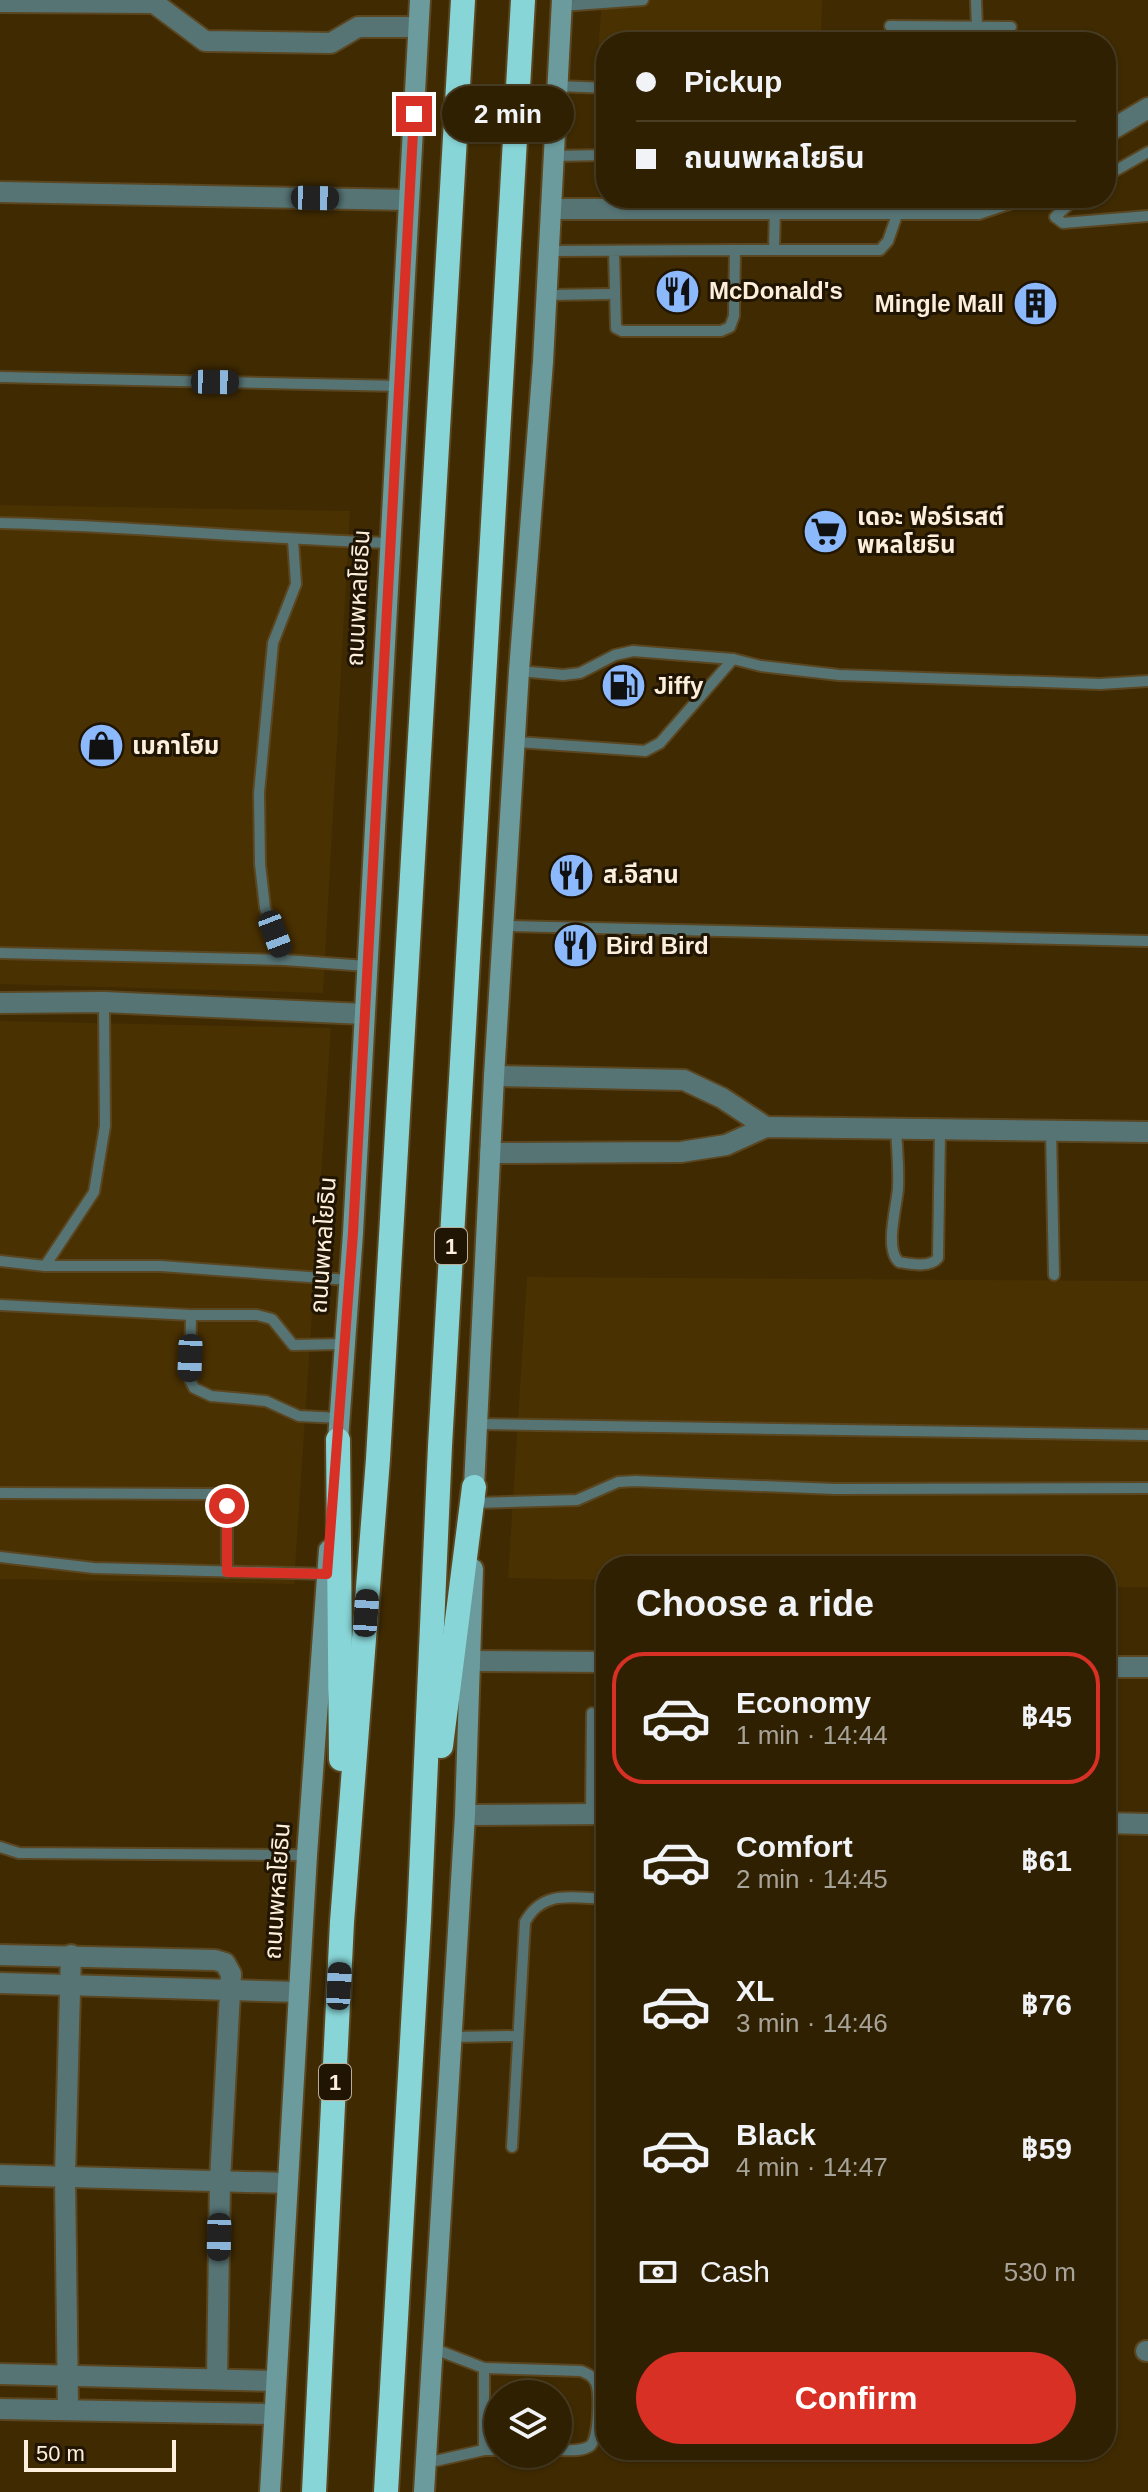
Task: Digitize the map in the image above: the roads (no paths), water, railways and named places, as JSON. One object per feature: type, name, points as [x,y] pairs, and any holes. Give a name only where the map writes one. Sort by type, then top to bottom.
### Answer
[{"type":"highway","name":"1","points":[[314,2492],[342,1922],[379,1443],[463,0]]},
{"type":"highway","name":"1","points":[[386,2492],[419,1920],[440,1430],[523,0]]},
{"type":"highway","points":[[339,1429],[342,1922]]},
{"type":"highway","points":[[419,1920],[474,1495]]},
{"type":"main road","name":"ถนนพหลโยธิน","points":[[270,2492],[298,1992],[349,1280],[420,0]]},
{"type":"main road","name":"1","points":[[424,2492],[465,1815],[474,1495],[494,1076],[519,671],[547,295],[562,3]]},
{"type":"street","points":[[0,2],[154,3],[205,41],[331,43],[358,27],[418,27]]},
{"type":"street","points":[[1116,127],[1148,108]]},
{"type":"street","points":[[0,192],[409,200]]},
{"type":"street","points":[[551,209],[981,208]]},
{"type":"street","points":[[0,1003],[104,1002],[364,1014]]},
{"type":"street","points":[[494,1076],[684,1080],[722,1098],[766,1127]]},
{"type":"street","points":[[490,1153],[681,1152],[726,1145],[766,1127],[1148,1132]]},
{"type":"street","points":[[470,1661],[596,1662]]},
{"type":"street","points":[[1116,1667],[1148,1667]]},
{"type":"street","points":[[465,1815],[596,1814]]},
{"type":"street","points":[[1116,1823],[1148,1824]]},
{"type":"street","points":[[0,1955],[215,1960],[225,1963],[231,1974],[220,2180],[217,2378]]},
{"type":"street","points":[[68,2408],[65,2175],[71,1955]]},
{"type":"street","points":[[0,1983],[298,1992]]},
{"type":"street","points":[[0,2175],[287,2183]]},
{"type":"street","points":[[0,2374],[275,2381]]},
{"type":"street","points":[[0,2409],[274,2414]]},
{"type":"lane","points":[[562,3],[643,0]]},
{"type":"lane","points":[[976,0],[977,27]]},
{"type":"lane","points":[[890,26],[1011,27]]},
{"type":"lane","points":[[558,86],[596,88]]},
{"type":"lane","points":[[1116,170],[1148,152]]},
{"type":"lane","points":[[554,156],[596,155]]},
{"type":"lane","points":[[1062,208],[1055,217],[1063,223],[1148,216]]},
{"type":"lane","points":[[774,250],[775,209]]},
{"type":"lane","points":[[549,251],[880,250],[888,241],[899,209]]},
{"type":"lane","points":[[614,251],[616,328],[622,331],[721,331],[730,327],[734,316],[735,250]]},
{"type":"lane","points":[[547,295],[613,294]]},
{"type":"lane","points":[[0,377],[399,386]]},
{"type":"lane","points":[[0,523],[109,526],[293,540],[389,543]]},
{"type":"lane","points":[[285,960],[265,908],[260,864],[259,793],[273,643],[296,584],[293,540]]},
{"type":"lane","points":[[519,671],[563,675],[580,673],[615,655],[633,651],[733,659],[761,666],[839,675],[1100,684],[1148,681]]},
{"type":"lane","points":[[517,742],[645,751],[660,743],[733,659]]},
{"type":"lane","points":[[504,926],[1148,941]]},
{"type":"lane","points":[[0,953],[285,960],[366,966]]},
{"type":"lane","points":[[45,1266],[94,1192],[105,1126],[104,1002]]},
{"type":"lane","points":[[896,1129],[898,1191],[894,1204],[893,1254],[899,1262],[906,1264],[930,1264],[938,1258],[940,1130]]},
{"type":"lane","points":[[1051,1131],[1054,1275]]},
{"type":"lane","points":[[0,1261],[45,1266],[161,1266],[349,1280]]},
{"type":"lane","points":[[0,1305],[191,1315],[257,1315],[272,1319],[293,1345],[345,1344]]},
{"type":"lane","points":[[191,1315],[190,1380],[194,1388],[201,1393],[266,1401],[339,1429]]},
{"type":"lane","points":[[477,1424],[1148,1435]]},
{"type":"lane","points":[[474,1495],[577,1500],[618,1482],[635,1481],[835,1489],[1148,1488]]},
{"type":"lane","points":[[0,1493],[213,1494],[227,1506],[227,1572]]},
{"type":"lane","points":[[0,1557],[94,1568],[327,1574]]},
{"type":"lane","points":[[592,1713],[596,1771]]},
{"type":"lane","points":[[0,1847],[19,1853],[307,1855]]},
{"type":"lane","points":[[512,2147],[525,1922],[533,1907],[551,1898],[596,1899]]},
{"type":"lane","points":[[451,2037],[517,2036]]},
{"type":"lane","points":[[432,2348],[484,2368],[581,2371],[592,2376],[596,2383]]},
{"type":"lane","points":[[484,2368],[484,2380]]},
{"type":"lane","points":[[572,2450],[591,2445],[596,2438]]},
{"type":"lane","points":[[426,2463],[484,2450]]},
{"type":"place","name":"McDonald's","points":[[678,291]]},
{"type":"place","name":"Mingle Mall","points":[[1035,304]]},
{"type":"place","name":"เดอะ ฟอร์เรสต์ พหลโยธิน","points":[[826,531]]},
{"type":"place","name":"Jiffy","points":[[623,686]]},
{"type":"place","name":"เมกาโฮม","points":[[101,746]]},
{"type":"place","name":"ส.อีสาน","points":[[572,875]]},
{"type":"place","name":"Bird Bird","points":[[575,946]]}]
